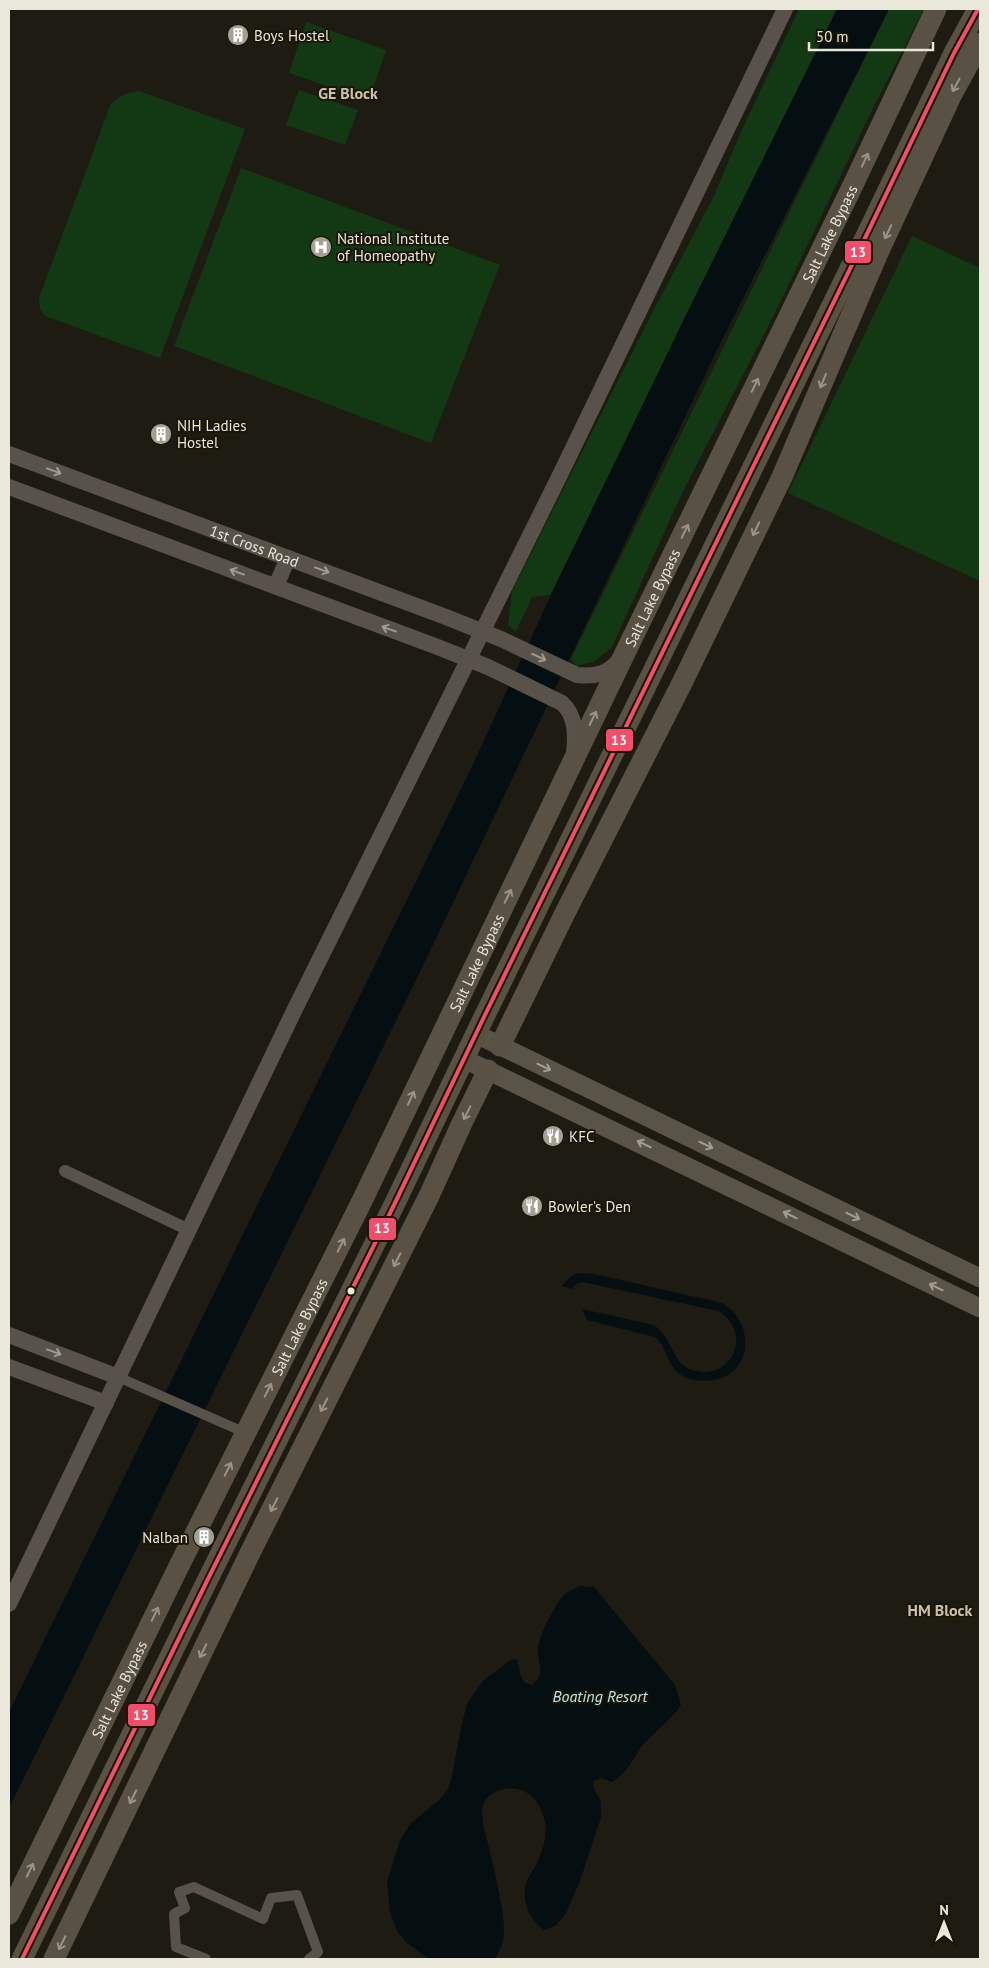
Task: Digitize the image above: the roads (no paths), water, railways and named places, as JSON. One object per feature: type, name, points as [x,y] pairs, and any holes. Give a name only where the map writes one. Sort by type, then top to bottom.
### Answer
[{"type":"main road","name":"Salt Lake Bypass","points":[[9,1914],[361,1203],[624,653],[853,185],[936,9]]},
{"type":"main road","name":"Salt Lake Bypass","points":[[22,1959],[387,1220],[763,444],[954,53],[978,9]]},
{"type":"main road","points":[[500,1046],[594,854],[682,683],[782,477],[877,255],[950,96],[980,43]]},
{"type":"main road","points":[[904,158],[905,196]]},
{"type":"main road","points":[[853,185],[882,202]]},
{"type":"main road","points":[[763,444],[809,413]]},
{"type":"main road","points":[[585,811],[594,854]]},
{"type":"main road","points":[[476,1034],[980,1278]]},
{"type":"main road","points":[[464,1059],[980,1308]]},
{"type":"main road","points":[[54,1959],[296,1461],[429,1196],[488,1070]]},
{"type":"main road","points":[[246,1433],[296,1461]]},
{"type":"street","points":[[9,1604],[293,1013],[680,228],[785,9]]},
{"type":"street","name":"1st Cross Road","points":[[9,454],[501,639],[576,674],[588,676],[606,672],[616,664],[624,653]]},
{"type":"street","name":"1st Cross Road","points":[[9,487],[435,646],[488,667],[562,703],[569,710],[573,720],[575,740],[572,763]]},
{"type":"street","points":[[276,586],[288,558]]},
{"type":"street","points":[[488,1070],[500,1046]]},
{"type":"street","points":[[65,1171],[189,1230]]},
{"type":"street","points":[[9,1335],[118,1378],[246,1433]]},
{"type":"street","points":[[9,1367],[106,1403]]},
{"type":"street","points":[[206,1959],[176,1946],[174,1914],[185,1908],[178,1892],[194,1887],[262,1919],[272,1898],[298,1895],[318,1952],[309,1959]]},
{"type":"water","points":[[837,9],[889,9],[715,354],[418,976],[9,1808],[9,1712],[468,775],[550,597],[684,319]]},
{"type":"water","points":[[578,1273],[594,1274],[722,1303],[730,1308],[741,1323],[745,1340],[743,1358],[732,1372],[711,1381],[695,1380],[681,1375],[673,1367],[662,1345],[655,1337],[587,1320],[582,1309],[653,1325],[664,1335],[679,1361],[692,1370],[706,1372],[718,1369],[727,1363],[734,1353],[735,1331],[729,1320],[718,1311],[583,1282],[577,1283],[572,1289],[561,1286],[571,1276]]},
{"type":"water","name":"Boating Resort","points":[[579,1586],[594,1587],[675,1685],[681,1705],[642,1746],[629,1766],[618,1778],[612,1782],[601,1778],[593,1781],[594,1789],[601,1802],[601,1817],[580,1881],[565,1915],[555,1926],[544,1930],[539,1926],[528,1910],[525,1896],[526,1883],[535,1867],[545,1840],[546,1826],[540,1807],[523,1790],[500,1790],[487,1798],[483,1804],[482,1811],[484,1830],[502,1909],[504,1922],[503,1942],[495,1959],[430,1959],[407,1943],[397,1931],[390,1912],[387,1882],[400,1840],[411,1823],[439,1800],[448,1789],[468,1702],[483,1681],[512,1659],[517,1660],[525,1683],[532,1685],[537,1681],[540,1673],[538,1649],[544,1628],[561,1598]]},
{"type":"place","name":"Boys Hostel","points":[[238,35]]},
{"type":"place","name":"National Institute of Homeopathy","points":[[321,247]]},
{"type":"place","name":"NIH Ladies Hostel","points":[[161,434]]},
{"type":"place","name":"KFC","points":[[553,1136]]},
{"type":"place","name":"Bowler's Den","points":[[532,1206]]},
{"type":"place","name":"Nalban","points":[[204,1537]]},
{"type":"district","name":"GE Block","points":[[348,93]]},
{"type":"district","name":"HM Block","points":[[940,1610]]}]
